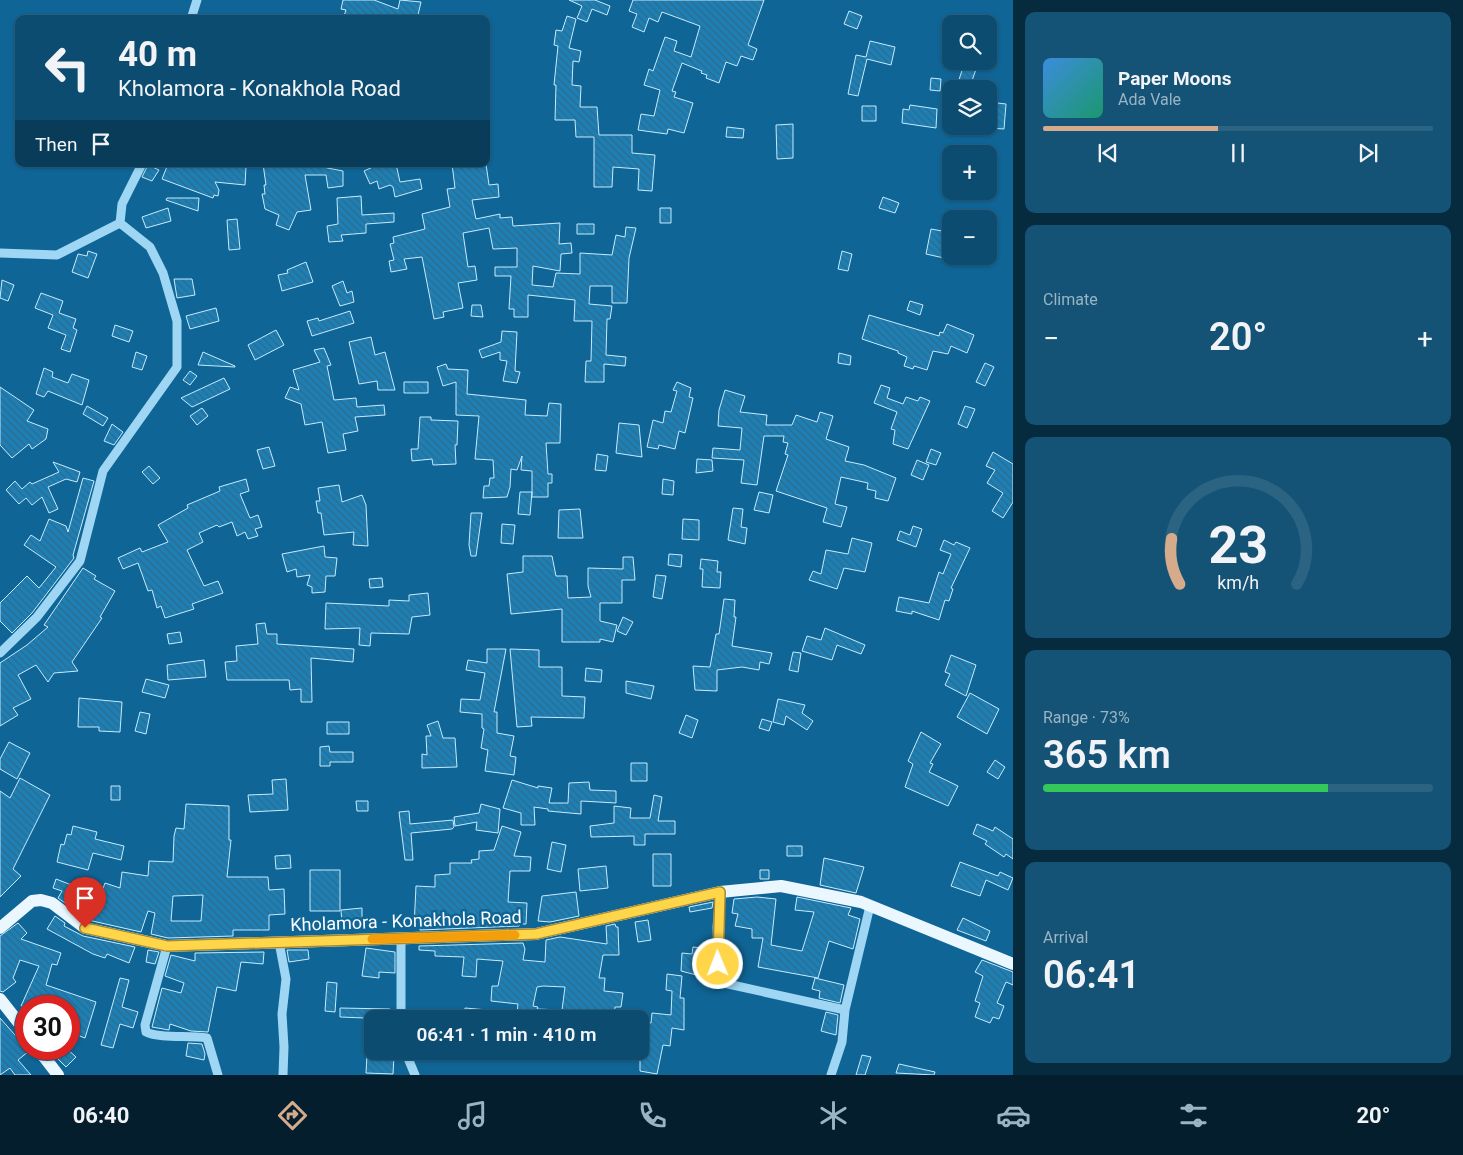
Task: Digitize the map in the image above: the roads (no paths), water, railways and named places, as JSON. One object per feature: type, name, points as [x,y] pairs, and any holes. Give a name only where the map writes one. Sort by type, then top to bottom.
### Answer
[{"type":"main road","name":"Kholamora - Konakhola Road","points":[[0,928],[32,901],[41,900],[52,903],[85,928],[167,946],[536,934],[720,892],[781,886],[870,906],[1013,964]]},
{"type":"main road","points":[[0,999],[15,1018]]},
{"type":"main road","points":[[46,1060],[58,1075]]},
{"type":"street","points":[[191,15],[197,0]]},
{"type":"street","points":[[120,223],[122,204],[140,167]]},
{"type":"street","points":[[0,253],[57,255],[120,223]]},
{"type":"street","points":[[0,653],[37,617],[80,561],[102,471],[177,367],[177,321],[163,273],[150,247],[120,223]]},
{"type":"street","points":[[720,892],[717,927],[719,982],[845,1010]]},
{"type":"street","points":[[831,1075],[842,1042],[845,1010],[870,906]]},
{"type":"street","points":[[401,938],[401,1010]]},
{"type":"street","points":[[279,942],[286,979],[282,1014],[283,1075]]},
{"type":"street","points":[[167,946],[145,1025],[146,1032],[154,1036],[190,1035],[207,1038],[218,1075]]},
{"type":"street","points":[[409,1060],[415,1075]]}]
